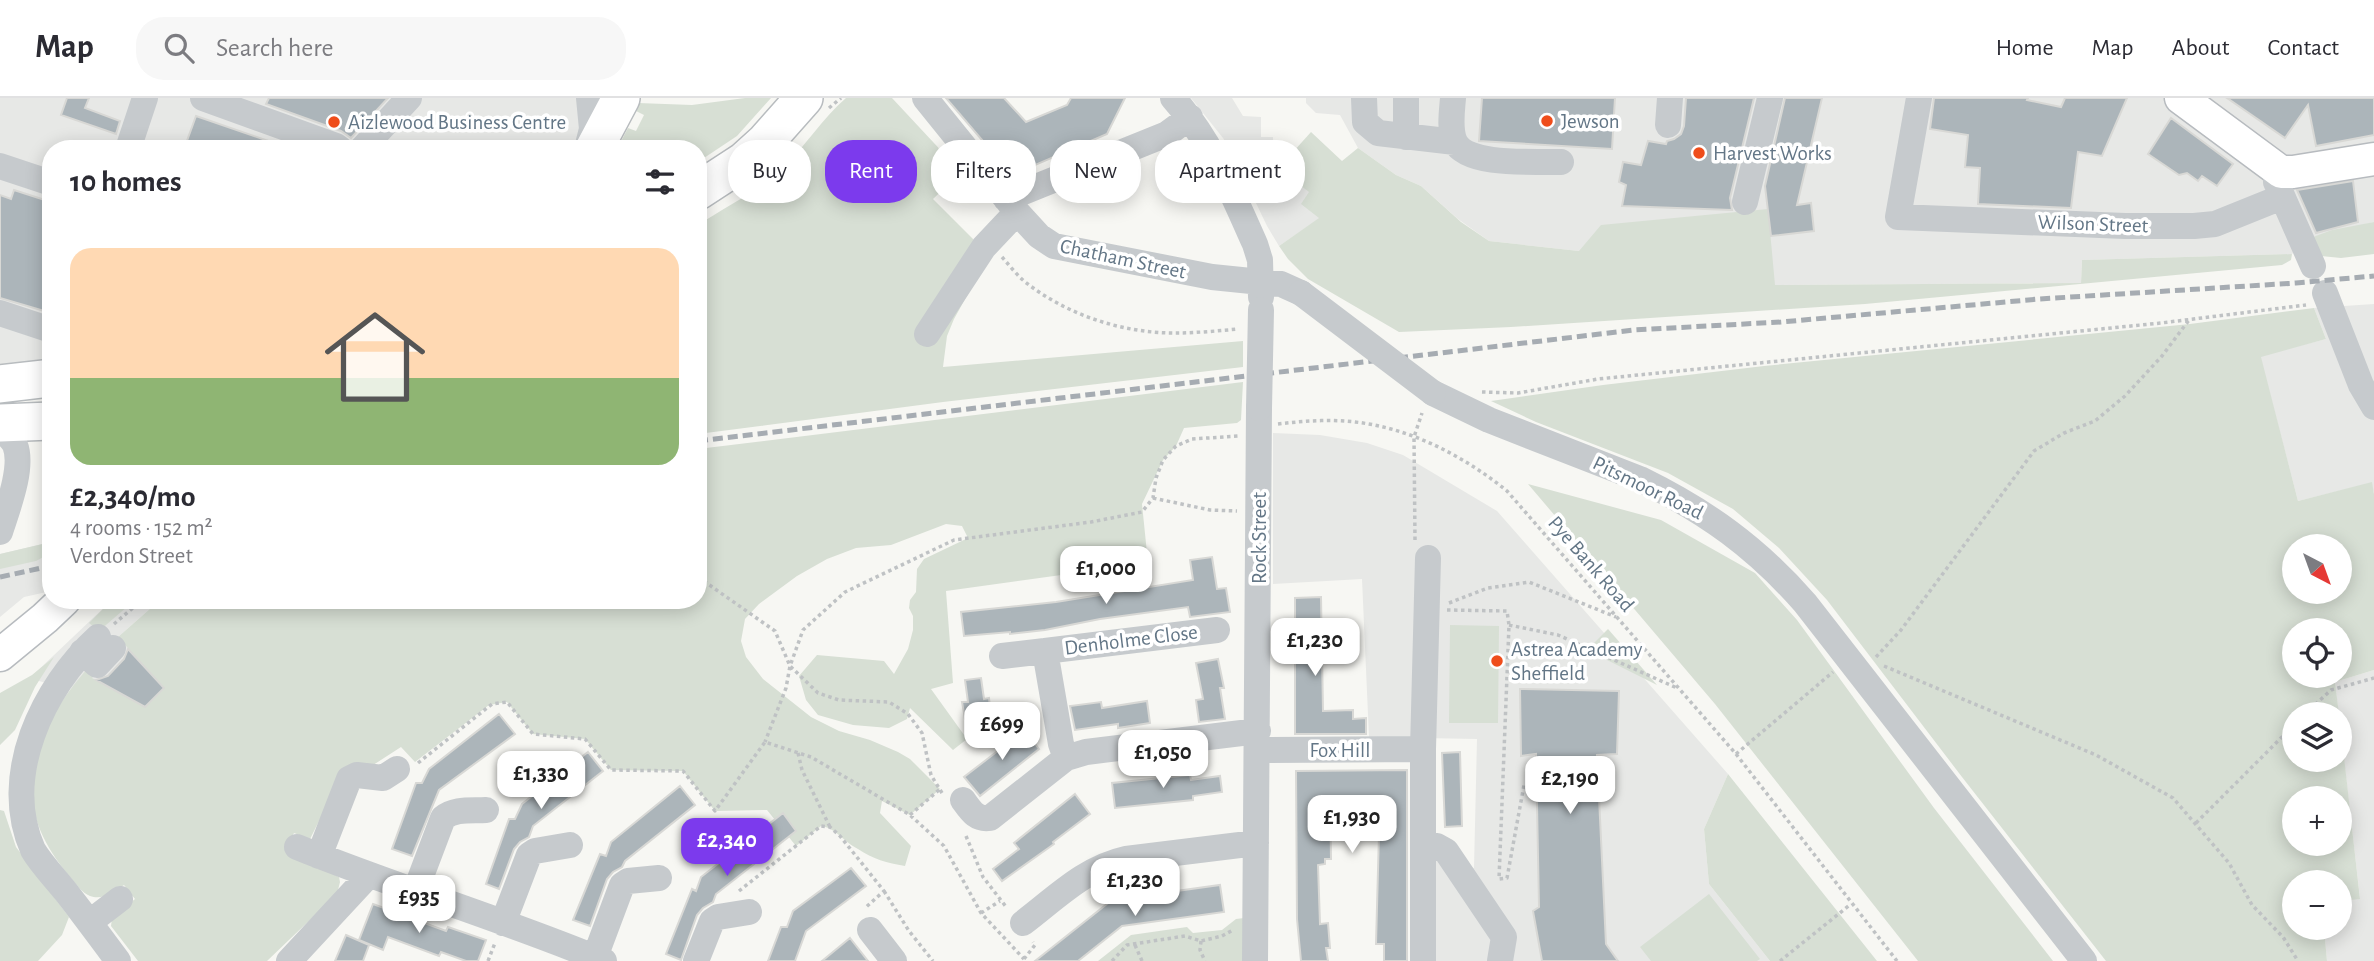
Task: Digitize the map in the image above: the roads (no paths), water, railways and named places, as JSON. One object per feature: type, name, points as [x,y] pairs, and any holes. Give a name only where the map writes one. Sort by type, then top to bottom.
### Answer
[{"type":"highway","points":[[599,140],[621,98]]},
{"type":"highway","points":[[707,185],[751,154],[804,98]]},
{"type":"highway","points":[[0,384],[42,379]]},
{"type":"highway","points":[[0,423],[42,421]]},
{"type":"main road","points":[[2181,98],[2278,179],[2293,173],[2374,159]]},
{"type":"main road","points":[[0,655],[54,609]]},
{"type":"street","points":[[131,140],[145,98]]},
{"type":"street","points":[[589,98],[592,129],[589,140]]},
{"type":"street","name":"Chatham Street","points":[[925,98],[1012,206],[1047,242],[1062,249],[1212,277],[1262,282]]},
{"type":"street","points":[[1364,98],[1365,122],[1378,133],[1455,142]]},
{"type":"street","points":[[1406,98],[1406,136]]},
{"type":"street","points":[[1453,98],[1451,121],[1455,142],[1465,152],[1482,159],[1561,162]]},
{"type":"street","points":[[1668,125],[1670,98]]},
{"type":"street","points":[[1745,202],[1770,98]]},
{"type":"street","name":"Wilson Street","points":[[1919,98],[1898,218],[2125,226],[2215,224],[2278,179]]},
{"type":"street","points":[[927,334],[1012,206],[1167,134],[1182,108],[1211,149],[1255,244],[1262,282]]},
{"type":"street","points":[[215,109],[327,140]]},
{"type":"street","points":[[345,140],[406,113]]},
{"type":"street","points":[[0,166],[42,180]]},
{"type":"street","points":[[2278,179],[2313,266]]},
{"type":"street","name":"Pitsmoor Road","points":[[1262,282],[1282,284],[1301,293],[1433,393],[1489,420],[1640,479],[1703,513],[1754,551],[1785,580],[1859,664],[2084,961]]},
{"type":"street","name":"Rock Street","points":[[1255,961],[1259,423],[1256,319],[1262,282]]},
{"type":"street","points":[[2327,298],[2361,385],[2374,407]]},
{"type":"street","points":[[0,313],[42,327]]},
{"type":"street","points":[[0,429],[15,445],[18,461],[16,507],[0,532]]},
{"type":"street","points":[[1423,961],[1423,749],[1428,558]]},
{"type":"street","name":"Denholme Close","points":[[1002,656],[1217,630]]},
{"type":"street","points":[[98,646],[68,667],[36,713],[21,753],[17,787],[21,820],[34,851],[118,961]]},
{"type":"street","name":"Denholme Close","points":[[1045,651],[1061,744],[1066,758]]},
{"type":"street","points":[[948,794],[974,815],[982,819],[990,818],[1066,758],[1086,752],[1257,740]]},
{"type":"street","name":"Fox Hill","points":[[1257,740],[1423,749]]},
{"type":"street","points":[[397,769],[383,778],[357,775],[349,779],[308,851],[368,876],[600,959],[622,885],[628,881],[659,878]]},
{"type":"street","points":[[415,892],[443,818],[449,813],[459,811],[486,810]]},
{"type":"street","points":[[1023,923],[1106,863],[1256,843]]},
{"type":"street","points":[[1424,844],[1446,851],[1504,937],[1500,961]]},
{"type":"street","points":[[503,923],[529,855],[535,850],[570,845]]},
{"type":"street","points":[[289,961],[368,876]]},
{"type":"street","points":[[90,922],[120,899]]},
{"type":"street","points":[[696,961],[712,921],[718,916],[749,912]]},
{"type":"street","points":[[870,930],[894,961]]},
{"type":"railway","points":[[707,440],[1634,330],[1781,322],[2039,299],[2374,276]]},
{"type":"railway","points":[[0,577],[42,568]]},
{"type":"place","name":"Jewson","points":[[1547,121]]},
{"type":"place","name":"Aizlewood Business Centre","points":[[334,122]]},
{"type":"place","name":"Harvest Works","points":[[1699,153]]},
{"type":"place","name":"Astrea Academy Sheffield","points":[[1497,661]]}]
